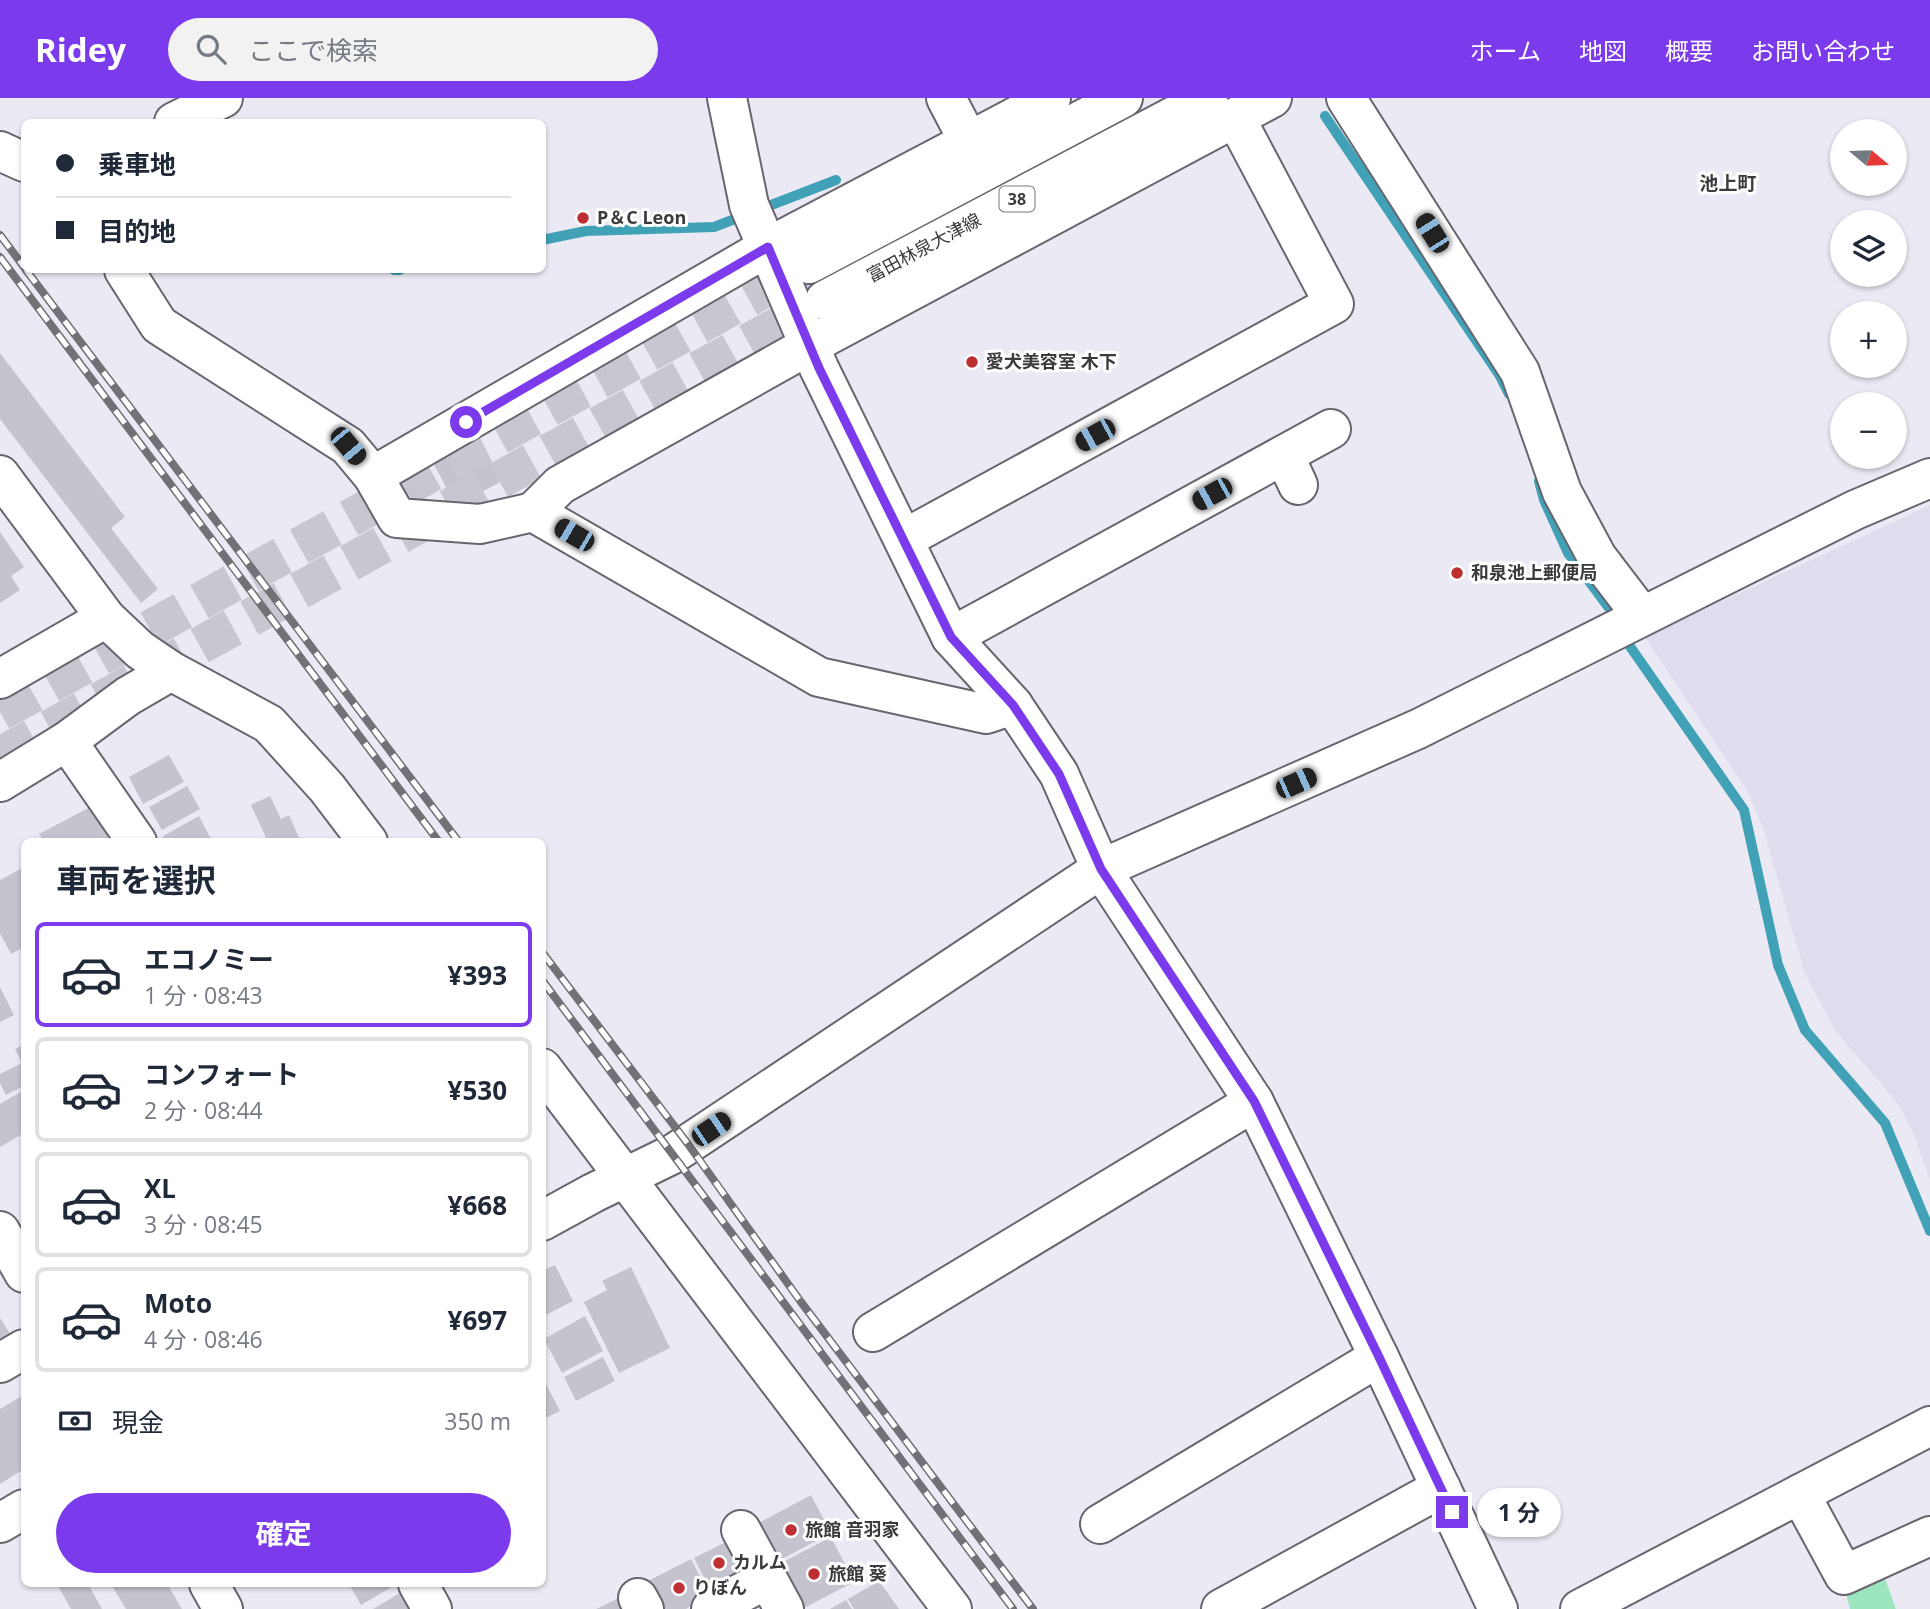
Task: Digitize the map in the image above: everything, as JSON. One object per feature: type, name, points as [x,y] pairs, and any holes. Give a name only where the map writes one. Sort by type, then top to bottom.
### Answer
[{"type":"street","points":[[180,119],[223,98]]},
{"type":"street","points":[[727,98],[749,205],[808,345],[951,637],[1013,705],[1059,774],[1101,869],[1254,1101],[1498,1609]]},
{"type":"street","points":[[946,98],[968,141]]},
{"type":"street","points":[[373,476],[768,247],[1051,98]]},
{"type":"street","name":"38","points":[[809,264],[1123,98]]},
{"type":"street","points":[[126,273],[159,325],[348,446],[373,476],[397,518],[480,524],[533,512],[560,485],[1222,107],[1272,98]]},
{"type":"street","points":[[1346,98],[1520,372],[1562,492],[1597,557],[1642,616]]},
{"type":"street","points":[[904,539],[1334,304],[1222,107]]},
{"type":"street","name":"富田林泉大津線","points":[[825,300],[1222,107]]},
{"type":"street","points":[[0,151],[21,161]]},
{"type":"street","points":[[951,637],[1291,470],[1331,429]]},
{"type":"street","points":[[0,475],[106,618],[140,650],[171,671],[268,724],[327,788],[365,838]]},
{"type":"street","points":[[546,1219],[688,1144],[1101,869],[1418,729],[1856,510],[1930,478]]},
{"type":"street","points":[[533,512],[819,677],[986,714],[1013,705]]},
{"type":"street","points":[[5,666],[106,618]]},
{"type":"street","points":[[0,782],[67,741],[128,696],[171,671]]},
{"type":"street","points":[[67,741],[134,838]]},
{"type":"street","points":[[546,1073],[952,1609]]},
{"type":"street","points":[[873,1332],[1254,1101]]},
{"type":"street","points":[[0,1231],[21,1268]]},
{"type":"street","points":[[0,1363],[21,1351]]},
{"type":"street","points":[[1100,1524],[1379,1357]]},
{"type":"street","points":[[1580,1609],[1930,1426]]},
{"type":"street","points":[[1222,1609],[1441,1488]]},
{"type":"street","points":[[1800,1494],[1844,1575],[1930,1536]]},
{"type":"street","points":[[0,1522],[21,1510]]},
{"type":"street","points":[[711,1609],[775,1594],[741,1530]]},
{"type":"street","points":[[211,1587],[223,1609]]},
{"type":"street","points":[[420,1587],[432,1609]]},
{"type":"shaded area","points":[[1930,505],[1930,1180],[1913,1132],[1898,1104],[1835,1030],[1805,974],[1763,828],[1748,792],[1645,637]]},
{"type":"green space","points":[[1883,1573],[1896,1609],[1850,1609],[1844,1587]]},
{"type":"building","points":[[0,353],[125,517],[111,528],[158,589],[141,603],[0,419]]},
{"type":"building","points":[[478,434],[502,481],[456,506],[431,459]]},
{"type":"building","points":[[0,532],[24,567],[11,576],[20,590],[0,603]]},
{"type":"building","points":[[169,755],[184,782],[143,804],[129,777]]},
{"type":"building","points":[[187,786],[200,809],[162,830],[149,807]]},
{"type":"building","points":[[270,796],[281,819],[289,815],[299,838],[266,838],[251,805]]},
{"type":"building","points":[[94,805],[111,838],[42,838],[39,834]]},
{"type":"building","points":[[199,816],[210,838],[164,838],[163,836]]},
{"type":"building","points":[[21,869],[21,949],[11,954],[0,933],[0,880]]},
{"type":"building","points":[[0,987],[14,1015],[0,1022]]},
{"type":"building","points":[[21,1046],[21,1061],[15,1049]]},
{"type":"building","points":[[21,1064],[21,1088],[6,1095],[0,1083],[0,1074]]},
{"type":"building","points":[[21,1092],[21,1135],[0,1147],[0,1104]]},
{"type":"building","points":[[555,1265],[573,1301],[546,1315],[546,1269]]},
{"type":"building","points":[[631,1267],[670,1348],[619,1373],[584,1302],[607,1290],[602,1281]]},
{"type":"building","points":[[585,1316],[603,1351],[562,1373],[546,1338]]},
{"type":"building","points":[[0,1318],[19,1348],[0,1361]]},
{"type":"building","points":[[603,1357],[615,1381],[576,1401],[564,1377]]},
{"type":"building","points":[[546,1384],[560,1411],[546,1418]]},
{"type":"building","points":[[21,1397],[21,1471],[0,1484],[0,1409]]},
{"type":"building","name":"旅館 音羽家","points":[[811,1495],[831,1533],[771,1565],[751,1527]]},
{"type":"building","name":"旅館 葵","points":[[831,1537],[854,1582],[802,1609],[775,1566]]},
{"type":"building","name":"カルム","points":[[730,1540],[745,1568],[712,1594],[694,1558]]},
{"type":"building","name":"りぼん","points":[[691,1559],[710,1595],[686,1609],[661,1609],[648,1581]]},
{"type":"building","points":[[879,1581],[899,1609],[854,1609],[848,1599]]},
{"type":"building","points":[[59,1587],[90,1587],[102,1609],[71,1609]]},
{"type":"building","points":[[113,1587],[169,1587],[182,1609],[126,1609]]},
{"type":"building","points":[[351,1587],[392,1587],[361,1605]]},
{"type":"building","points":[[405,1590],[416,1609],[373,1609]]},
{"type":"building","points":[[623,1596],[629,1609],[596,1609]]},
{"type":"building","points":[[846,1600],[852,1609],[830,1609]]},
{"type":"waterway","points":[[1325,116],[1500,376],[1509,394]]},
{"type":"waterway","points":[[766,207],[836,180]]},
{"type":"waterway","points":[[546,239],[586,231],[714,227],[740,217]]},
{"type":"waterway","points":[[1539,481],[1544,500],[1568,553],[1609,608]]},
{"type":"waterway","points":[[1629,645],[1744,810],[1778,965],[1805,1030],[1885,1123],[1930,1231]]},
{"type":"tunnel","points":[[0,712],[809,264]]},
{"type":"tunnel","points":[[0,756],[825,300]]},
{"type":"railway","points":[[0,235],[21,263]]},
{"type":"railway","points":[[0,257],[436,838]]},
{"type":"railway","points":[[28,273],[456,838]]},
{"type":"railway","points":[[546,957],[1033,1609]]},
{"type":"railway","points":[[546,985],[1013,1609]]},
{"type":"place","name":"P＆C Leon","points":[[583,218]]},
{"type":"place","name":"愛犬美容室 木下","points":[[972,362]]},
{"type":"place","name":"和泉池上郵便局","points":[[1457,573]]},
{"type":"place","name":"旅館 音羽家","points":[[791,1530]]},
{"type":"place","name":"カルム","points":[[719,1563]]},
{"type":"place","name":"旅館 葵","points":[[814,1574]]},
{"type":"place","name":"りぼん","points":[[679,1588]]},
{"type":"district","name":"池上町","points":[[1728,183]]},
{"type":"route","points":[[466,422],[768,247],[808,345],[951,637],[1013,705],[1059,774],[1101,869],[1254,1101],[1452,1512]]}]
